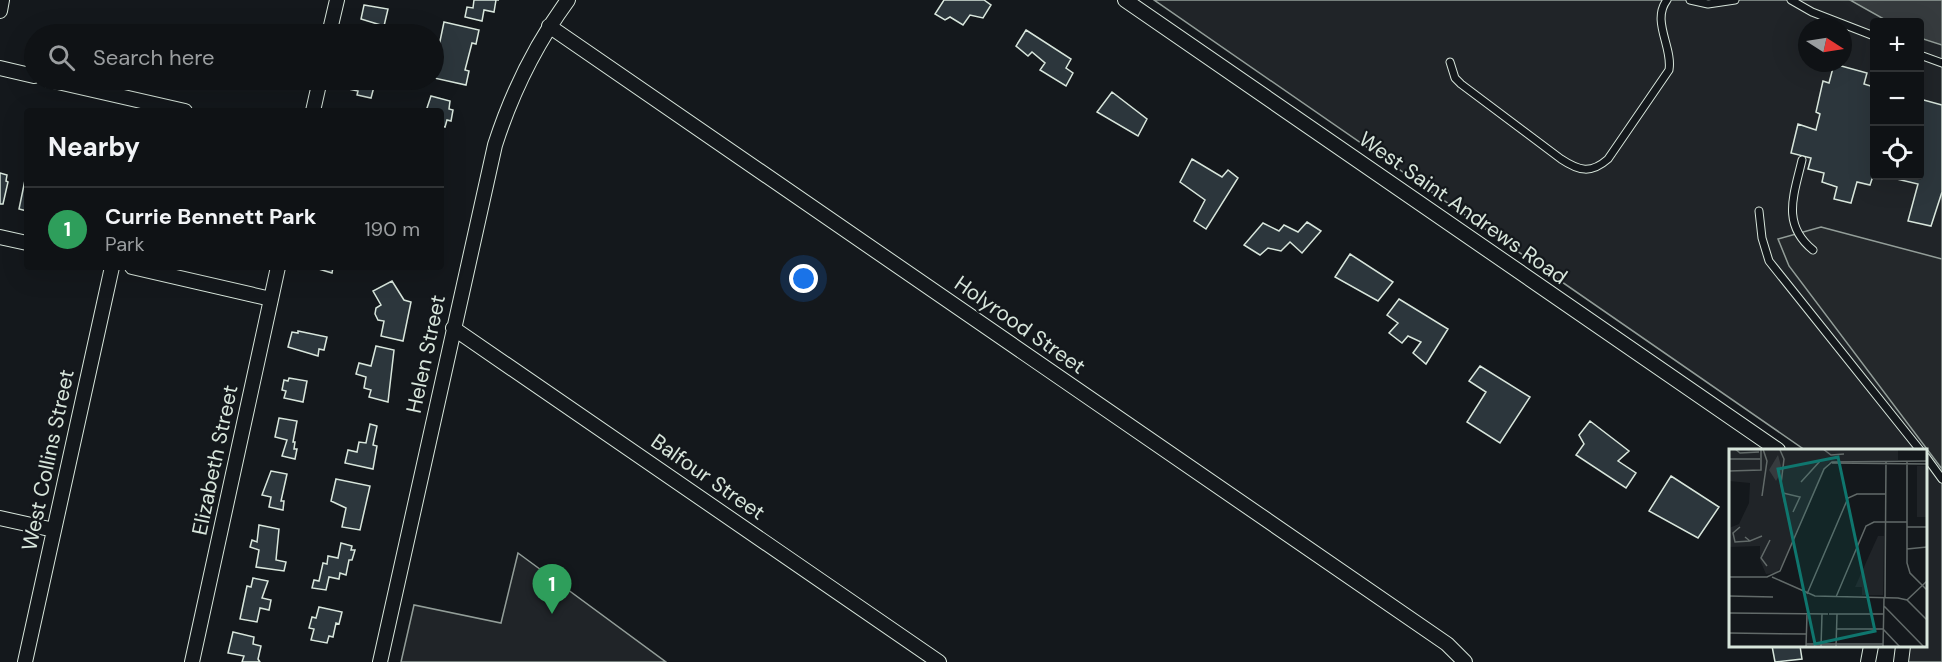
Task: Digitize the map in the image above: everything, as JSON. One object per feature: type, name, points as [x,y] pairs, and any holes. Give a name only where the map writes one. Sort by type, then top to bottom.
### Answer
[{"type":"street","points":[[0,11],[2,0]]},
{"type":"street","points":[[331,24],[337,0]]},
{"type":"street","name":"Helen Street","points":[[380,662],[495,145],[527,64],[549,26],[568,0]]},
{"type":"street","name":"West Saint Andrews Road","points":[[1125,0],[1777,449]]},
{"type":"street","name":"Holyrood Street","points":[[549,26],[1447,645],[1465,662]]},
{"type":"street","points":[[0,68],[24,74]]},
{"type":"street","points":[[93,90],[172,108]]},
{"type":"street","points":[[314,108],[318,90]]},
{"type":"street","points":[[0,237],[24,242]]},
{"type":"street","name":"West Collins Street","points":[[26,662],[111,270]]},
{"type":"street","points":[[145,270],[271,299]]},
{"type":"street","name":"Elizabeth Street","points":[[192,662],[277,270]]},
{"type":"street","name":"Balfour Street","points":[[453,328],[939,662]]},
{"type":"street","points":[[0,518],[54,530]]},
{"type":"street","points":[[1868,662],[1871,647]]},
{"type":"street","points":[[1901,662],[1903,647]]},
{"type":"lane","points":[[1450,62],[1455,78],[1485,102],[1574,168],[1585,171],[1594,169],[1608,159],[1669,69],[1671,58],[1661,24],[1667,0]]},
{"type":"lane","points":[[1690,0],[1708,4],[1735,0]]},
{"type":"lane","points":[[1791,0],[1812,12],[1870,34]]},
{"type":"lane","points":[[1924,56],[1942,63]]},
{"type":"lane","points":[[1802,160],[1791,212],[1799,239],[1813,250]]},
{"type":"lane","points":[[1759,211],[1762,238],[1769,261],[1919,449]]},
{"type":"lane","points":[[1927,458],[1942,479]]},
{"type":"shaded area","points":[[1154,0],[1942,0],[1942,662],[1905,662],[1909,647],[1927,647],[1927,449],[1804,449]]},
{"type":"shaded area","points":[[1850,0],[1942,0],[1942,45],[1924,39],[1924,18],[1882,18]]},
{"type":"shaded area","points":[[1821,227],[1942,259],[1942,469],[1789,266],[1778,239]]},
{"type":"shaded area","points":[[518,553],[666,662],[401,662],[414,605],[501,623]]},
{"type":"building","points":[[474,0],[496,0],[494,12],[484,10],[482,21],[465,17],[467,7],[473,8]]},
{"type":"building","points":[[944,0],[984,0],[991,5],[983,18],[970,15],[963,25],[950,17],[945,20],[935,14]]},
{"type":"building","points":[[364,5],[388,9],[384,24],[361,19]]},
{"type":"building","points":[[444,22],[479,30],[476,44],[472,43],[465,70],[469,71],[466,85],[444,80]]},
{"type":"building","points":[[1026,30],[1071,59],[1066,68],[1073,73],[1066,86],[1040,70],[1045,63],[1032,52],[1028,56],[1016,46]]},
{"type":"building","points":[[1852,69],[1867,73],[1864,84],[1870,86],[1872,180],[1870,185],[1857,182],[1851,203],[1834,199],[1837,187],[1822,182],[1824,173],[1808,169],[1811,158],[1791,153],[1798,124],[1816,130],[1820,114],[1816,112],[1823,81],[1829,83],[1832,72],[1852,72]]},
{"type":"building","points":[[353,90],[373,90],[371,98],[357,95],[358,91]]},
{"type":"building","points":[[1112,92],[1147,119],[1138,136],[1097,112]]},
{"type":"building","points":[[431,96],[450,101],[449,109],[453,110],[451,121],[447,120],[444,127],[444,108],[427,108]]},
{"type":"building","points":[[1924,100],[1942,105],[1942,192],[1931,226],[1908,221],[1918,184],[1901,180],[1924,180]]},
{"type":"building","points":[[1192,159],[1222,177],[1228,170],[1238,178],[1206,229],[1194,221],[1205,200],[1180,182]]},
{"type":"building","points":[[0,173],[7,175],[6,181],[8,182],[3,204],[0,204]]},
{"type":"building","points":[[24,185],[24,210],[19,209]]},
{"type":"building","points":[[1307,222],[1321,231],[1302,253],[1290,242],[1281,251],[1268,248],[1260,255],[1244,245],[1263,223],[1279,231],[1284,225],[1298,232]]},
{"type":"building","points":[[1350,254],[1393,282],[1378,301],[1335,277]]},
{"type":"building","points":[[392,281],[404,300],[411,302],[403,341],[381,336],[384,321],[378,320],[375,314],[376,308],[381,305],[373,291]]},
{"type":"building","points":[[1399,299],[1448,329],[1426,364],[1413,353],[1421,342],[1408,336],[1402,343],[1389,333],[1398,323],[1387,315]]},
{"type":"building","points":[[298,331],[327,337],[324,350],[319,349],[318,356],[288,347],[292,332],[298,333]]},
{"type":"building","points":[[376,346],[394,350],[388,402],[369,397],[371,390],[364,388],[366,377],[356,374],[359,363],[371,366]]},
{"type":"building","points":[[1480,366],[1530,397],[1500,443],[1467,422],[1486,392],[1469,381]]},
{"type":"building","points":[[289,378],[307,381],[303,402],[284,398],[286,391],[282,390],[284,380],[288,381]]},
{"type":"building","points":[[279,418],[297,421],[293,442],[295,442],[294,449],[297,449],[295,459],[282,456],[287,440],[275,437]]},
{"type":"building","points":[[1590,421],[1629,451],[1618,461],[1636,473],[1626,488],[1576,455],[1584,444],[1579,435]]},
{"type":"building","points":[[370,424],[377,426],[373,445],[377,446],[373,469],[345,463],[348,450],[357,452],[359,442],[366,443]]},
{"type":"building","points":[[271,471],[287,474],[281,501],[284,501],[283,510],[269,507],[271,497],[262,495]]},
{"type":"building","points":[[1671,476],[1719,507],[1698,538],[1649,511]]},
{"type":"building","points":[[336,479],[370,486],[360,530],[342,527],[346,508],[331,501]]},
{"type":"building","points":[[259,525],[279,529],[276,560],[286,562],[284,571],[256,567],[259,550],[250,547],[252,540],[257,542]]},
{"type":"building","points":[[341,543],[352,546],[351,550],[355,550],[352,560],[349,560],[346,575],[340,573],[339,579],[329,577],[326,590],[312,588],[314,580],[319,581],[323,563],[327,564],[328,556],[338,558]]},
{"type":"building","points":[[253,578],[268,581],[262,598],[271,600],[269,610],[260,608],[257,622],[240,619],[247,586],[251,587]]},
{"type":"building","points":[[319,607],[342,612],[339,624],[336,623],[333,637],[329,636],[327,643],[311,640],[314,629],[309,628],[312,617],[316,618]]},
{"type":"building","points":[[233,632],[254,637],[253,644],[261,646],[258,659],[260,662],[242,662],[244,656],[228,653]]},
{"type":"building","points":[[1772,647],[1800,647],[1802,659],[1775,662]]},
{"type":"place","name":"Currie Bennett Park","points":[[552,614]]}]
